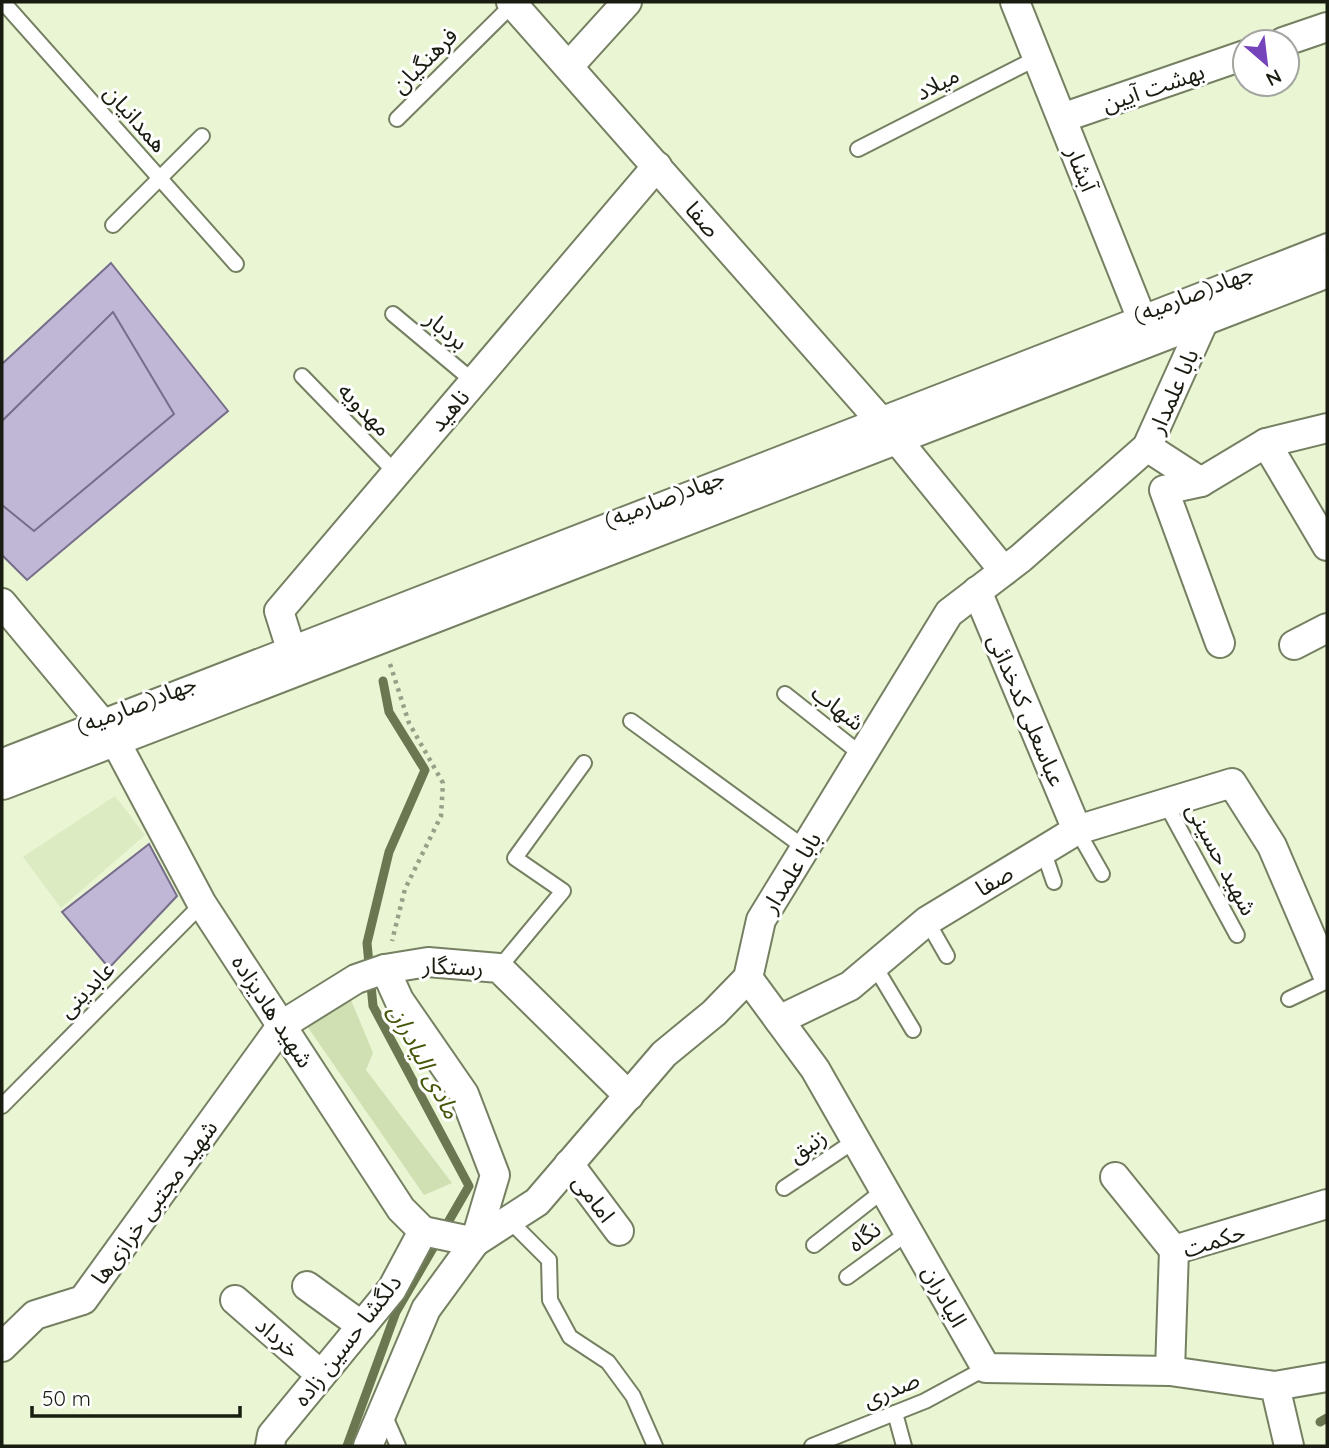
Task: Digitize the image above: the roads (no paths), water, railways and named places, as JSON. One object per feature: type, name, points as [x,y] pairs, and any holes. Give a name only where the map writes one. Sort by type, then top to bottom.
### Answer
[{"type":"main road","name":"جهاد(صارمیه)","points":[[2,780],[105,727],[293,655],[380,632],[884,426],[1144,325],[1207,314],[1327,268]]},
{"type":"street","points":[[569,66],[627,2]]},
{"type":"street","name":"آبشار","points":[[1014,2],[1144,325]]},
{"type":"street","name":"صفا","points":[[512,3],[884,426]]},
{"type":"street","points":[[1301,36],[1327,27]]},
{"type":"street","name":"بهشت آیین","points":[[1062,118],[1231,60]]},
{"type":"street","name":"ناهید","points":[[293,655],[279,611],[657,166]]},
{"type":"street","name":"بابا علمدار","points":[[748,978],[761,920],[949,613],[1003,571],[1147,447],[1207,314]]},
{"type":"street","points":[[884,426],[1003,571]]},
{"type":"street","points":[[1220,643],[1164,490],[1201,482],[1265,443],[1327,428]]},
{"type":"street","points":[[1265,443],[1325,538]]},
{"type":"street","points":[[1147,447],[1201,482]]},
{"type":"street","name":"عباسعلی کدخدائی","points":[[977,591],[1077,830]]},
{"type":"street","name":"شهید هادیزاده","points":[[2,603],[105,727],[202,904],[401,1209],[424,1231]]},
{"type":"street","points":[[1294,645],[1327,628]]},
{"type":"street","name":"صفا","points":[[779,1020],[850,986],[927,921],[1077,830],[1232,783],[1272,846],[1327,974]]},
{"type":"street","name":"رستگار","points":[[282,1025],[356,979],[385,969],[428,962],[499,968],[629,1096]]},
{"type":"street","points":[[385,969],[399,1000],[464,1094],[495,1175],[475,1242]]},
{"type":"street","points":[[424,1231],[475,1242],[537,1202],[664,1054],[714,1013],[748,978]]},
{"type":"street","name":"الیادران","points":[[748,978],[815,1069],[986,1368]]},
{"type":"street","name":"شهید مجتبی خرازی‌ها","points":[[2,1347],[35,1315],[83,1300],[282,1025]]},
{"type":"street","name":"امامی","points":[[569,1164],[619,1231]]},
{"type":"street","points":[[1115,1177],[1174,1251]]},
{"type":"street","name":"حکمت","points":[[1170,1371],[1174,1251],[1327,1204]]},
{"type":"street","name":"دلگشا حسین زاده","points":[[270,1446],[272,1435],[392,1289],[424,1231]]},
{"type":"street","name":"دلگشا حسین زاده","points":[[368,1446],[426,1309],[475,1242]]},
{"type":"street","points":[[307,1286],[362,1326]]},
{"type":"street","name":"خرداد","points":[[235,1300],[321,1375]]},
{"type":"street","points":[[986,1368],[1170,1371],[1275,1386],[1327,1377]]},
{"type":"street","points":[[1275,1386],[1289,1446]]},
{"type":"lane","name":"همدانیان","points":[[3,2],[236,264]]},
{"type":"lane","name":"فرهنگیان","points":[[397,119],[512,3]]},
{"type":"lane","name":"میلاد","points":[[858,149],[1037,58]]},
{"type":"lane","points":[[113,225],[202,136]]},
{"type":"lane","name":"جهاد(صارمیه)","points":[[1144,325],[1327,241]]},
{"type":"lane","name":"بردبار","points":[[393,314],[473,381]]},
{"type":"lane","name":"مهدویه","points":[[302,376],[395,472]]},
{"type":"lane","name":"جهاد(صارمیه)","points":[[293,655],[884,426]]},
{"type":"lane","name":"شهاب","points":[[785,694],[862,755]]},
{"type":"lane","points":[[631,722],[805,848]]},
{"type":"lane","name":"جهاد(صارمیه)","points":[[2,756],[105,727]]},
{"type":"lane","points":[[499,968],[563,891],[515,858],[584,763]]},
{"type":"lane","name":"شهید حسینی","points":[[1166,804],[1237,935]]},
{"type":"lane","points":[[1077,830],[1102,874]]},
{"type":"lane","points":[[1043,850],[1054,882]]},
{"type":"lane","name":"عابدینی","points":[[2,1106],[202,904]]},
{"type":"lane","points":[[927,921],[947,956]]},
{"type":"lane","points":[[874,965],[913,1030]]},
{"type":"lane","points":[[1289,999],[1327,981]]},
{"type":"lane","name":"زنبق","points":[[784,1188],[856,1140]]},
{"type":"lane","points":[[814,1245],[884,1190]]},
{"type":"lane","points":[[509,1220],[549,1261],[550,1300],[570,1337],[608,1362],[634,1396],[656,1446]]},
{"type":"lane","name":"نگاه","points":[[847,1277],[909,1231]]},
{"type":"lane","name":"صدری","points":[[812,1446],[843,1440],[986,1368]]},
{"type":"lane","points":[[382,1410],[398,1446]]},
{"type":"lane","points":[[895,1413],[904,1446]]},
{"type":"waterway","name":"مادی الیادران","points":[[347,1446],[396,1312],[469,1186],[373,1006],[367,943],[389,852],[425,770],[389,712],[383,681]]},
{"type":"waterway","points":[[1320,1422],[1327,1418]]}]
